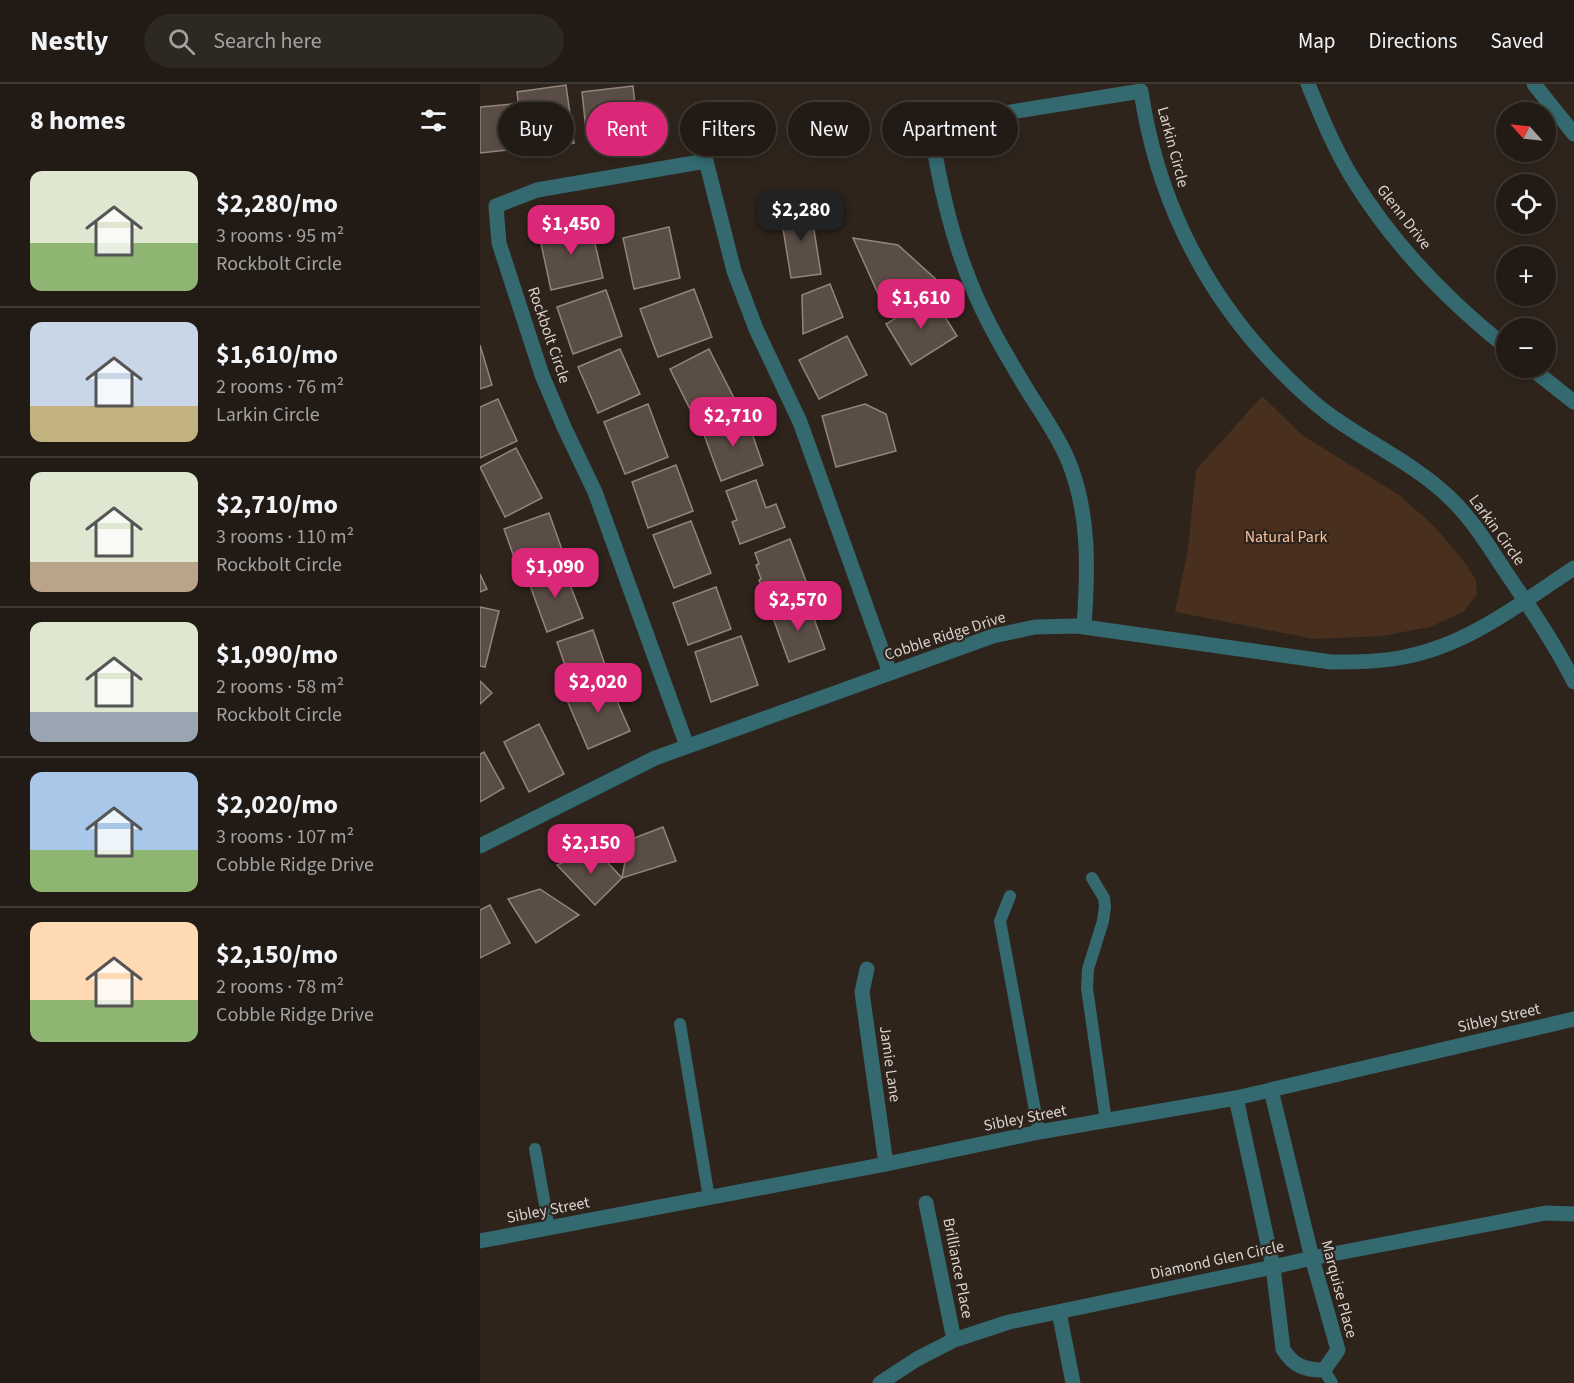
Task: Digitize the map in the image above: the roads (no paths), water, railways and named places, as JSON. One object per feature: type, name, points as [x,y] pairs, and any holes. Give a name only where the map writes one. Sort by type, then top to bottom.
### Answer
[{"type":"street","name":"Glenn Drive","points":[[1308,84],[1353,179],[1398,242],[1442,292],[1496,339]]},
{"type":"street","points":[[1534,84],[1574,134]]},
{"type":"street","name":"Larkin Circle","points":[[1084,626],[1088,571],[1086,533],[1080,496],[1068,460],[1052,427],[998,341],[971,285],[940,187],[930,125],[1141,91],[1155,157],[1171,205],[1192,252],[1212,287],[1248,336],[1294,386],[1333,418],[1422,474],[1450,498],[1475,526],[1525,600]]},
{"type":"street","name":"Rockbolt Circle","points":[[687,746],[595,492],[542,375],[499,243],[496,206],[537,190],[706,161],[734,271],[756,329],[800,422],[890,673]]},
{"type":"street","points":[[1544,378],[1574,402]]},
{"type":"street","name":"Cobble Ridge Drive","points":[[480,846],[655,758],[993,636],[1035,627],[1084,626],[1331,662],[1373,662],[1406,657],[1442,646],[1480,629],[1574,568]]},
{"type":"street","points":[[1525,600],[1560,655],[1574,682]]},
{"type":"street","name":"Jamie Lane","points":[[867,969],[862,992],[886,1164]]},
{"type":"street","name":"Sibley Street","points":[[480,1241],[886,1164],[1039,1132],[1236,1098],[1574,1019]]},
{"type":"street","name":"Marquise Place","points":[[1236,1098],[1273,1267],[1282,1349],[1288,1359],[1301,1368],[1328,1376],[1338,1350],[1312,1258],[1271,1090]]},
{"type":"street","name":"Brilliance Place","points":[[926,1203],[954,1340]]},
{"type":"street","name":"Diamond Glen Circle","points":[[880,1383],[917,1359],[954,1340],[1009,1322],[1312,1258],[1546,1213],[1574,1214]]},
{"type":"street","points":[[1059,1312],[1073,1383]]},
{"type":"lane","points":[[1092,878],[1104,898],[1105,907],[1088,969],[1087,988],[1106,1121]]},
{"type":"lane","points":[[1010,896],[1000,921],[1039,1132]]},
{"type":"lane","points":[[680,1024],[709,1198]]},
{"type":"lane","points":[[535,1149],[549,1228]]},
{"type":"park label","name":"Natural Park","points":[[1286,537]]}]
